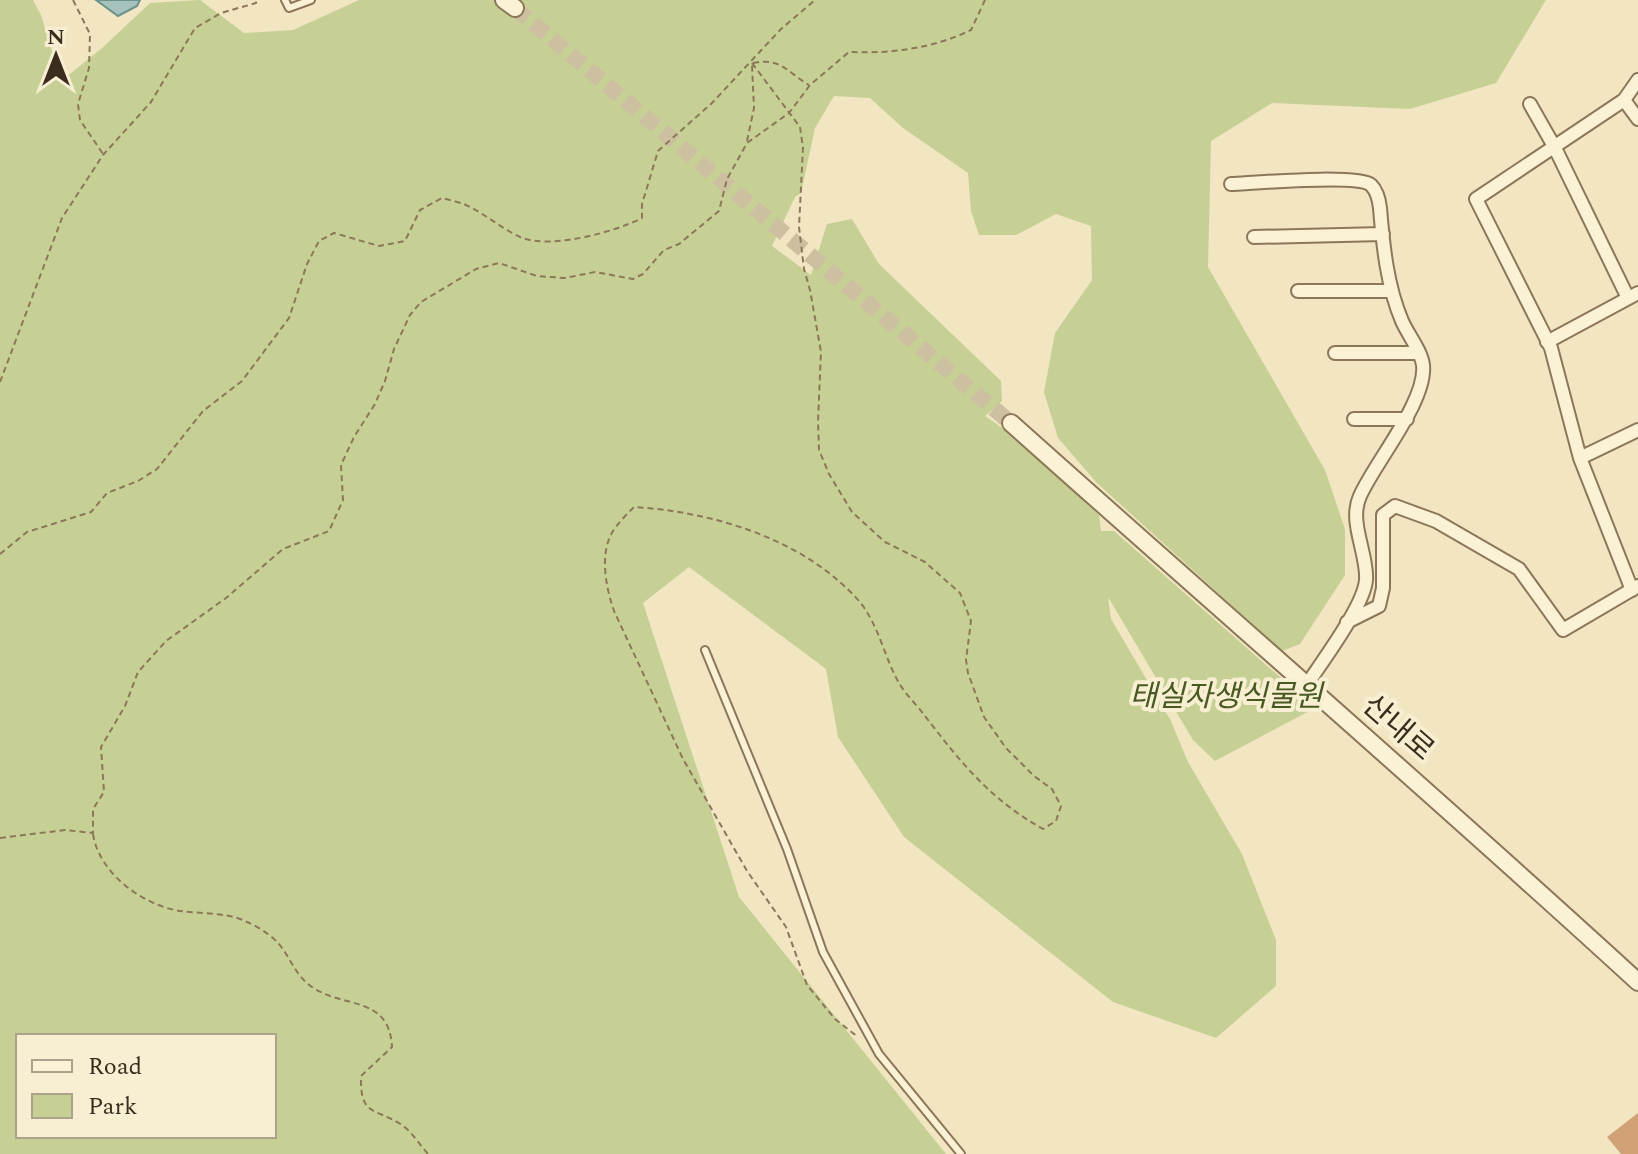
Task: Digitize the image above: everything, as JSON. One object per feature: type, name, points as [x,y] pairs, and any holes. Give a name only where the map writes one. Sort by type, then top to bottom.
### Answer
[{"type":"street","points":[[1347,622],[1379,606],[1383,588],[1383,515],[1395,506],[1436,521],[1519,569],[1563,630],[1635,588],[1580,458],[1547,342],[1476,199],[1624,100],[1638,80]]},
{"type":"street","points":[[1624,100],[1638,119]]},
{"type":"street","points":[[1530,104],[1633,295],[1547,342]]},
{"type":"street","points":[[1231,184],[1363,181],[1372,185],[1378,195],[1392,291],[1402,321],[1423,364],[1422,380],[1407,419],[1382,455],[1358,500],[1357,519],[1366,582],[1347,622],[1306,686]]},
{"type":"street","points":[[1254,237],[1383,234]]},
{"type":"street","points":[[1298,291],[1392,291]]},
{"type":"street","points":[[1335,353],[1418,353]]},
{"type":"street","points":[[1354,419],[1407,419]]},
{"type":"street","name":"산내로","points":[[1011,423],[1465,824],[1638,982]]},
{"type":"street","points":[[1580,458],[1638,430]]},
{"type":"lane","points":[[285,0],[289,8],[311,0]]},
{"type":"lane","points":[[705,650],[787,849],[823,952],[879,1054],[961,1154]]},
{"type":"path","points":[[73,0],[90,34],[89,68],[78,104],[80,120],[103,155]]},
{"type":"path","points":[[0,382],[62,218],[103,155],[151,102],[195,28],[221,13],[256,3],[257,0]]},
{"type":"path","points":[[0,554],[27,532],[91,512],[107,493],[138,481],[157,469],[203,411],[242,381],[289,318],[307,264],[319,241],[334,233],[379,246],[405,241],[420,210],[442,198],[466,205],[525,239],[550,241],[622,228],[642,218],[642,204],[658,151],[712,103],[781,29],[815,0]]},
{"type":"path","points":[[747,143],[789,113],[810,85],[849,52],[885,53],[935,44],[971,30],[985,0]]},
{"type":"path","points":[[752,63],[782,64],[810,85]]},
{"type":"path","points":[[752,63],[800,127],[803,148],[799,227],[821,352],[819,450],[829,474],[852,512],[885,542],[925,562],[960,593],[971,621],[966,660],[968,673],[984,717],[1006,748],[1052,789],[1061,806],[1056,821],[1043,829],[1012,812],[984,787],[952,752],[899,683],[883,643],[860,602],[825,570],[777,540],[698,516],[660,508],[634,507],[611,533],[606,560],[607,589],[614,611],[683,759],[747,871],[786,927],[807,985],[835,1019],[857,1036]]},
{"type":"path","points":[[428,1154],[404,1126],[368,1109],[361,1096],[361,1076],[392,1047],[391,1032],[378,1012],[325,995],[305,981],[277,941],[246,921],[179,911],[134,892],[96,851],[93,809],[104,792],[101,747],[125,706],[138,672],[166,641],[226,598],[283,549],[329,531],[343,500],[341,465],[375,404],[394,349],[410,315],[421,302],[476,269],[499,263],[537,276],[565,278],[595,272],[633,279],[643,274],[664,250],[679,244],[719,211],[727,179],[747,143],[754,108],[752,63]]},
{"type":"path","points":[[0,838],[65,830],[93,833]]},
{"type":"green space","name":"태실자생식물원","points":[[0,0],[33,0],[41,15],[61,81],[150,3],[200,0],[244,33],[293,30],[359,0],[1546,0],[1496,83],[1410,109],[1272,103],[1211,141],[1208,267],[1325,470],[1345,529],[1345,575],[1300,644],[1282,651],[1097,483],[1058,438],[1044,392],[1055,333],[1092,280],[1091,226],[1056,214],[1016,235],[979,235],[971,211],[968,173],[903,128],[870,98],[834,96],[815,128],[801,193],[795,197],[772,246],[811,275],[827,224],[852,219],[879,264],[1001,381],[1002,401],[985,416],[1014,436],[1099,515],[1101,531],[1114,531],[1315,708],[1215,761],[1193,740],[1108,597],[1111,619],[1171,721],[1188,762],[1242,854],[1276,940],[1276,986],[1216,1038],[1113,1002],[904,837],[838,737],[826,669],[689,567],[643,603],[739,897],[946,1154],[0,1154]]},
{"type":"water","points":[[96,0],[140,0],[137,6],[118,16]]},
{"type":"building","points":[[1638,1113],[1638,1154],[1621,1154],[1607,1137]]},
{"type":"tunnel","points":[[515,8],[1011,423]]}]
